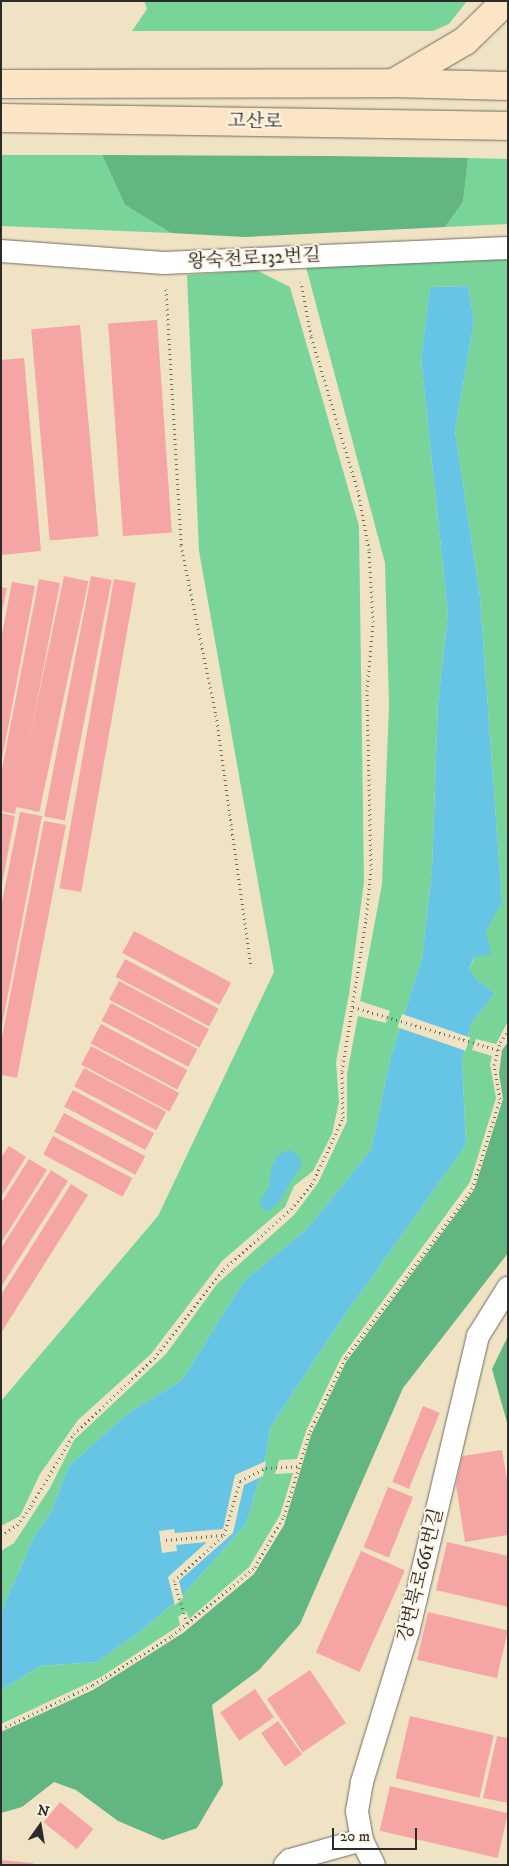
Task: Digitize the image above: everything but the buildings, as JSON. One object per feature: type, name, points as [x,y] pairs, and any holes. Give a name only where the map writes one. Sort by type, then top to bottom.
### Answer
[{"type":"street","points":[[392,83],[464,41],[506,1]]},
{"type":"street","name":"고산로","points":[[1,84],[392,83],[508,86]]},
{"type":"street","name":"고산로","points":[[1,118],[508,126]]},
{"type":"street","name":"왕숙천로132번길","points":[[1,251],[164,263],[508,248]]},
{"type":"street","name":"강변북로661번길","points":[[374,1865],[362,1840],[357,1811],[362,1782],[408,1632],[478,1336],[508,1288]]},
{"type":"street","points":[[285,1865],[290,1860],[362,1840]]},
{"type":"path","points":[[1,1536],[17,1525],[31,1506],[74,1434],[154,1358],[224,1269],[291,1209],[312,1184],[343,1118],[342,1071],[353,1007],[371,870],[367,691],[373,622],[369,550],[358,491],[311,336],[296,256]]},
{"type":"path","points":[[164,263],[181,545],[216,715],[251,968]]},
{"type":"path","points":[[353,1007],[498,1050]]},
{"type":"path","points":[[1,1729],[94,1685],[187,1623],[254,1567],[284,1516],[310,1431],[346,1357],[472,1189],[500,1099],[494,1065],[498,1050],[508,1031]]},
{"type":"path","points":[[187,1623],[181,1611],[174,1580],[224,1535],[240,1481],[266,1468],[299,1466]]},
{"type":"path","points":[[166,1540],[224,1535]]},
{"type":"green space","points":[[144,1],[467,1],[449,24],[433,31],[132,31],[147,9]]},
{"type":"green space","points":[[1,155],[102,155],[125,205],[171,233],[1,226]]},
{"type":"green space","points":[[102,155],[468,158],[463,202],[445,227],[245,237],[171,233],[125,205]]},
{"type":"green space","points":[[468,158],[508,159],[508,224],[445,227],[463,202]]},
{"type":"green space","points":[[508,256],[508,1021],[496,1044],[476,1039],[472,1050],[492,1056],[490,1064],[496,1098],[470,1182],[341,1358],[306,1431],[297,1459],[279,1460],[275,1474],[293,1473],[280,1515],[249,1567],[189,1619],[186,1611],[178,1617],[180,1625],[101,1677],[1,1724],[1,1690],[40,1666],[97,1662],[141,1631],[184,1594],[246,1524],[266,1455],[270,1428],[344,1316],[466,1145],[462,1059],[471,1024],[495,993],[479,982],[469,970],[489,921],[502,902],[480,597],[455,431],[474,321],[468,286],[430,287],[421,359],[448,614],[438,702],[432,870],[422,958],[390,1060],[371,1150],[307,1229],[244,1281],[182,1380],[127,1414],[69,1466],[51,1512],[34,1537],[1,1612],[1,1551],[14,1543],[50,1488],[74,1440],[166,1354],[217,1284],[294,1215],[318,1183],[347,1121],[347,1074],[358,1016],[386,1023],[390,1011],[360,1001],[382,884],[389,705],[385,563],[306,267]]},
{"type":"green space","points":[[256,270],[290,287],[359,526],[364,882],[349,994],[336,1062],[339,1102],[332,1134],[313,1171],[294,1186],[285,1207],[222,1261],[151,1354],[78,1420],[40,1474],[20,1516],[1,1526],[1,1401],[158,1216],[274,972],[199,551],[187,275]]},
{"type":"green space","points":[[508,1042],[508,1253],[403,1388],[300,1624],[259,1670],[212,1705],[223,1784],[197,1828],[163,1840],[118,1821],[76,1790],[54,1782],[22,1807],[1,1813],[1,1732],[93,1690],[183,1633],[254,1574],[284,1525],[311,1435],[346,1362],[474,1190],[503,1099],[499,1074],[502,1050]]},
{"type":"green space","points":[[508,1336],[508,1426],[492,1369]]},
{"type":"water","points":[[468,286],[474,321],[455,431],[480,597],[502,902],[485,933],[492,954],[474,957],[469,969],[479,982],[495,993],[471,1024],[462,1059],[466,1145],[344,1316],[270,1428],[266,1455],[246,1524],[184,1594],[141,1631],[97,1662],[40,1666],[1,1690],[1,1612],[34,1537],[51,1512],[69,1466],[127,1414],[182,1380],[244,1281],[307,1229],[371,1150],[390,1060],[422,958],[432,870],[438,702],[448,614],[421,359],[430,287]]},
{"type":"water","points":[[290,1150],[300,1157],[301,1165],[279,1202],[268,1211],[262,1208],[260,1201],[269,1187],[272,1166],[280,1153]]},
{"type":"pier","points":[[402,1014],[470,1037],[466,1051],[397,1027]]},
{"type":"pier","points":[[266,1461],[263,1476],[244,1485],[233,1533],[179,1581],[183,1598],[175,1605],[168,1577],[207,1542],[176,1545],[177,1551],[162,1553],[159,1531],[174,1529],[175,1533],[223,1529],[235,1475]]}]
